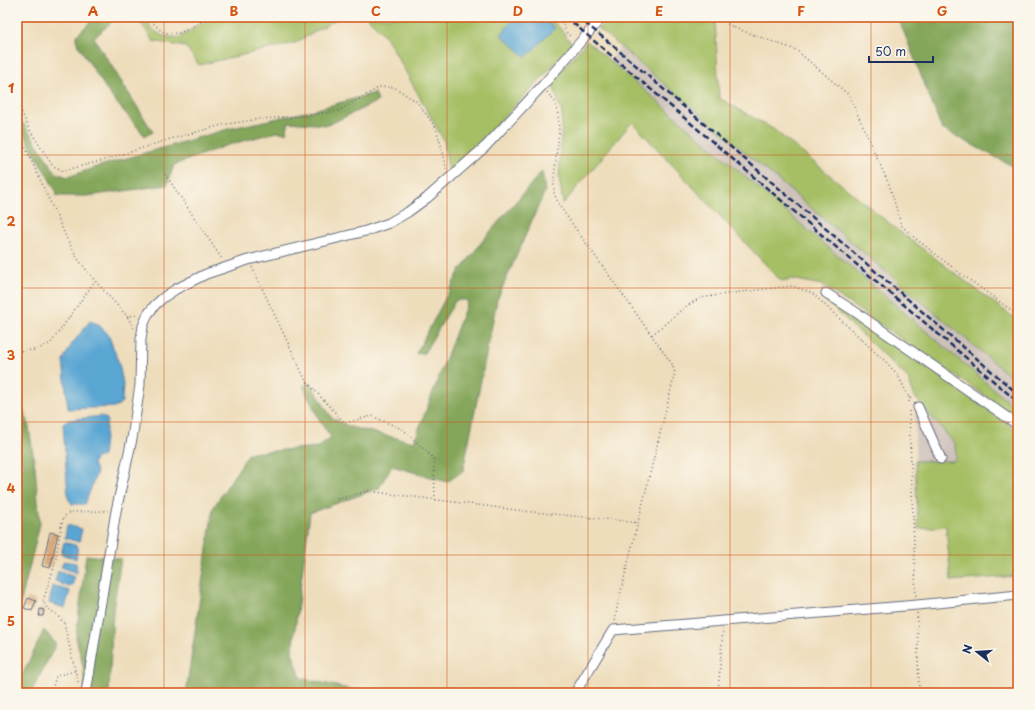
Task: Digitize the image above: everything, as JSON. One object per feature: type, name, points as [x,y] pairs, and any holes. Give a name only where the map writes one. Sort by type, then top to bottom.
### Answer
[{"type":"street","points":[[83,689],[116,511],[132,439],[140,385],[141,340],[143,326],[148,314],[164,297],[176,289],[206,274],[248,260],[366,231],[389,223],[408,212],[427,198],[486,146],[543,85],[602,17]]},
{"type":"street","points":[[826,293],[1018,425]]},
{"type":"street","points":[[918,407],[941,458]]},
{"type":"street","points":[[575,693],[613,630],[917,605],[1018,595]]},
{"type":"path","points":[[149,17],[160,30],[177,34],[185,31],[208,17]]},
{"type":"path","points":[[554,17],[563,25],[567,33],[578,46]]},
{"type":"path","points":[[724,17],[726,23],[735,28],[796,50],[849,95],[890,187],[901,225],[921,243],[1018,315]]},
{"type":"path","points":[[543,85],[555,102],[558,115],[559,132],[554,178],[554,194],[561,208],[672,364],[675,373],[617,607],[613,630]]},
{"type":"path","points":[[17,101],[28,127],[52,165],[63,171],[222,125],[259,119],[301,116],[338,111],[380,87],[394,87],[417,102],[436,128],[445,159],[446,181]]},
{"type":"path","points":[[17,129],[67,239],[78,259],[95,281],[127,316]]},
{"type":"path","points":[[165,174],[227,267]]},
{"type":"path","points":[[248,260],[306,381],[345,423],[372,416],[404,430],[434,459],[435,500]]},
{"type":"path","points":[[17,351],[36,350],[51,343],[95,281]]},
{"type":"path","points":[[652,335],[686,307],[700,298],[792,286],[812,293],[888,364],[897,374],[909,397],[918,407]]},
{"type":"path","points":[[909,397],[919,693]]},
{"type":"path","points":[[337,499],[368,491],[638,524]]},
{"type":"path","points":[[83,689],[75,671],[64,623],[57,615],[46,607],[43,601],[55,564],[62,521],[65,516],[70,512],[116,511]]},
{"type":"path","points":[[718,693],[724,621]]},
{"type":"path","points":[[51,693],[56,676],[75,671]]},
{"type":"shaded area","points":[[621,46],[1018,383],[1018,410],[610,60]]},
{"type":"shaded area","points":[[920,404],[955,444],[956,457],[954,461],[915,461],[915,410]]},
{"type":"green space","points":[[95,17],[117,17],[94,38],[153,132],[145,136],[110,95],[78,45],[76,39],[77,35]]},
{"type":"green space","points":[[137,17],[145,17],[151,29],[163,36],[179,38],[211,17],[340,17],[295,43],[199,65],[186,47],[153,41]]},
{"type":"green space","points":[[367,17],[549,17],[573,45],[449,174],[444,141],[387,38]]},
{"type":"green space","points":[[614,17],[715,17],[719,98],[773,129],[895,228],[1013,317],[1018,318],[1018,383],[598,28],[605,21]]},
{"type":"green space","points":[[898,17],[1018,17],[1018,169],[942,129]]},
{"type":"green space","points":[[587,41],[1018,410],[1018,418],[822,285],[792,279],[781,281],[632,122],[563,204],[559,177],[562,114],[552,81]]},
{"type":"green space","points":[[375,93],[378,101],[328,125],[289,122],[286,133],[276,132],[225,146],[174,165],[167,185],[88,196],[56,196],[57,193],[19,125],[23,123],[56,173],[68,177],[96,167],[228,129],[310,111]]},
{"type":"green space","points":[[542,171],[545,191],[497,300],[463,471],[447,482],[392,466],[379,488],[310,513],[292,652],[301,678],[367,693],[186,693],[213,508],[249,453],[318,447],[331,437],[320,421],[303,386],[310,383],[332,418],[350,427],[414,442],[468,300],[456,300],[424,353],[416,354],[459,272],[484,239]]},
{"type":"green space","points":[[824,295],[1018,431],[1018,576],[951,581],[946,526],[918,529],[915,461],[954,461],[956,457],[955,444],[914,396],[908,378],[825,300]]},
{"type":"green space","points":[[17,394],[28,421],[35,467],[40,524],[17,617],[17,468],[23,467],[17,447]]},
{"type":"green space","points":[[86,555],[121,559],[113,610],[109,693],[85,693],[84,670],[76,637]]},
{"type":"green space","points":[[44,630],[56,644],[31,693],[17,693],[17,686]]},
{"type":"water","points":[[515,17],[542,17],[555,28],[526,57],[501,35]]},
{"type":"water","points":[[90,321],[98,324],[108,334],[119,363],[123,384],[122,402],[116,407],[68,409],[63,360],[72,344]]},
{"type":"water","points":[[101,416],[107,419],[103,456],[95,458],[93,464],[97,472],[85,504],[72,504],[68,498],[63,424],[69,420]]},
{"type":"water","points":[[67,525],[82,529],[79,542],[65,538]]},
{"type":"water","points":[[64,542],[78,546],[76,559],[61,554]]},
{"type":"water","points":[[64,561],[76,563],[77,573],[61,567]]},
{"type":"water","points":[[58,571],[75,577],[72,585],[69,587],[55,581]]},
{"type":"water","points":[[53,586],[70,591],[65,608],[49,603]]},
{"type":"building","points":[[50,532],[58,534],[50,568],[42,566]]},
{"type":"building","points":[[28,598],[36,601],[32,611],[24,608]]},
{"type":"building","points":[[40,609],[44,610],[43,616],[39,616]]},
{"type":"railway","points":[[566,17],[1018,402]]},
{"type":"railway","points":[[578,17],[1018,394]]}]
